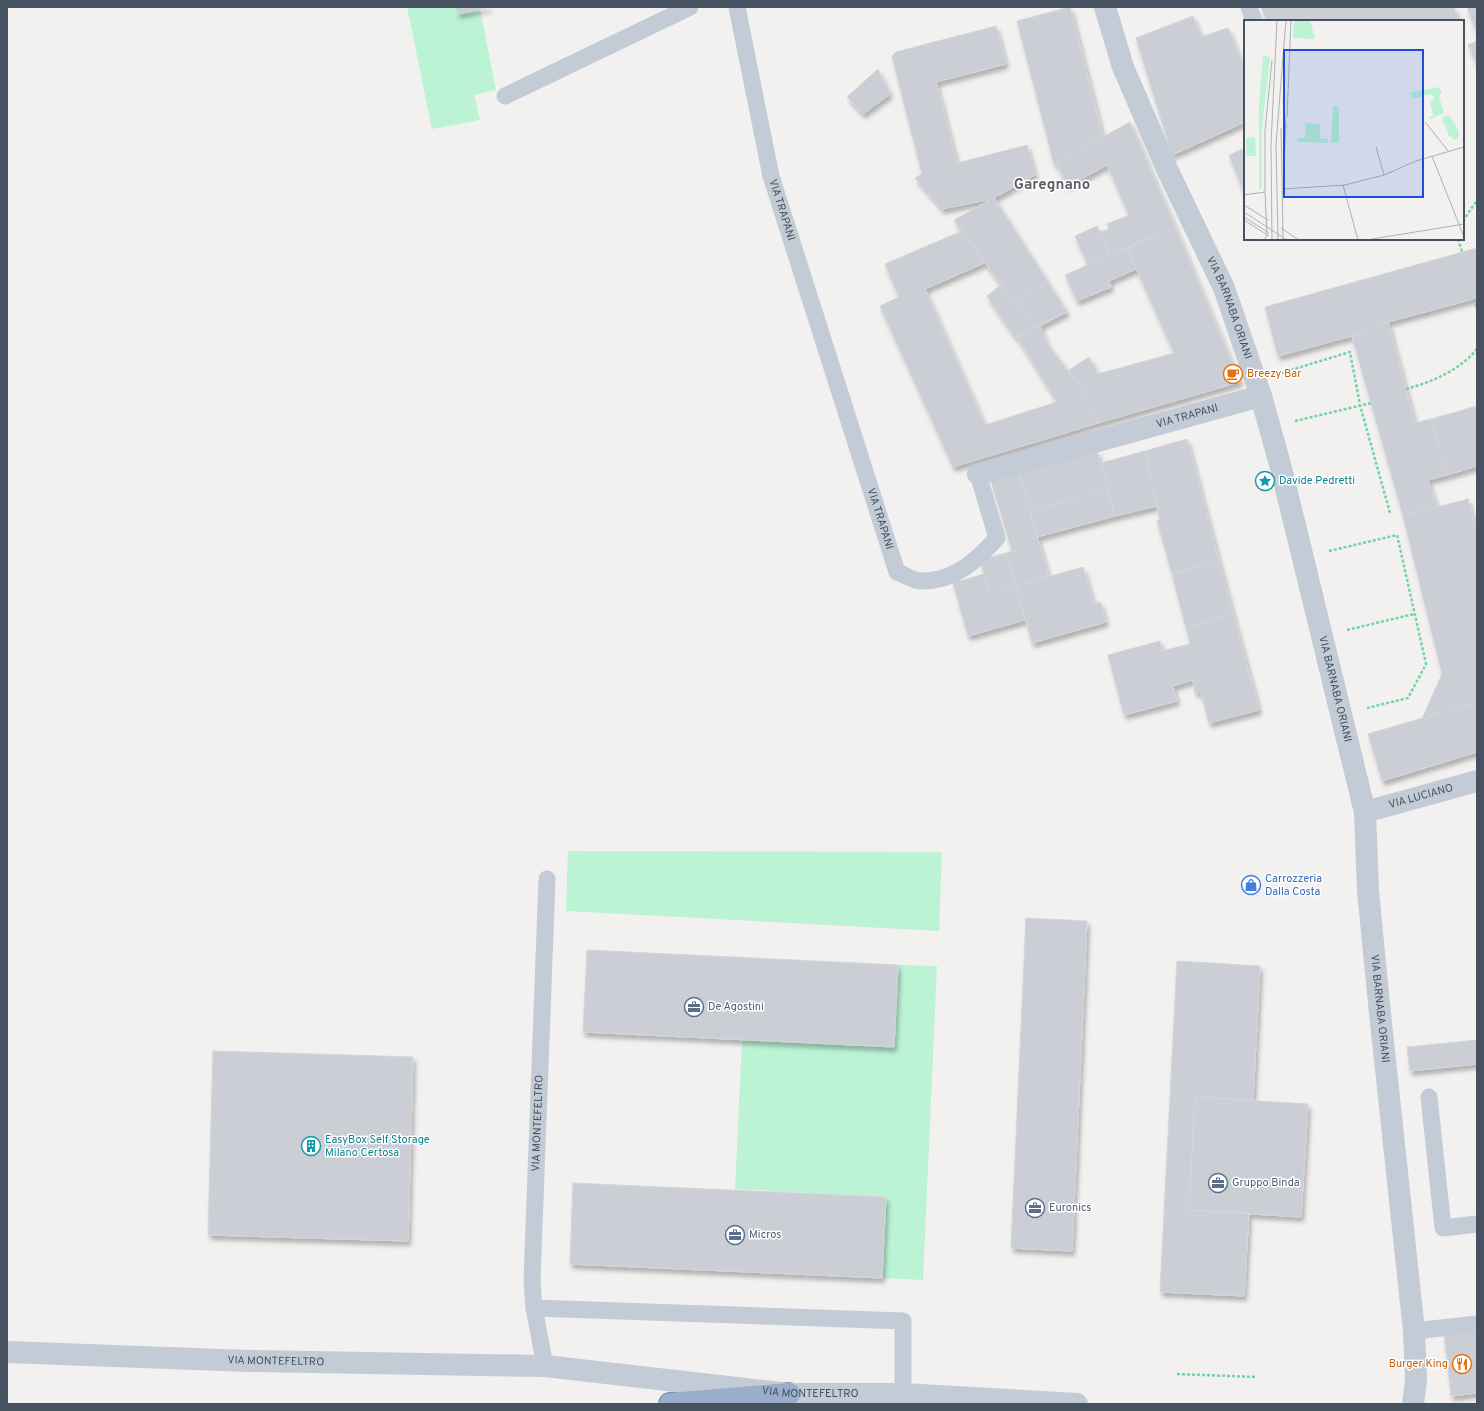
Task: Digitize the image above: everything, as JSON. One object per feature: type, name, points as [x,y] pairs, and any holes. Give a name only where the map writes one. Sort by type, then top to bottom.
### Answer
[{"type":"highway","points":[[670,1404],[789,1394]]},
{"type":"street","name":"VIA BARNABA ORIANI","points":[[1105,7],[1123,67],[1167,169],[1224,288],[1261,396],[1281,468],[1365,812],[1368,891],[1414,1331],[1416,1380],[1413,1404]]},
{"type":"street","name":"VIA TRAPANI","points":[[978,474],[1261,396]]},
{"type":"street","name":"VIA LUCIANO","points":[[1365,812],[1477,781]]},
{"type":"street","name":"VIA MONTEFELTRO","points":[[7,1352],[249,1362],[545,1366],[789,1394],[903,1394],[1077,1404]]},
{"type":"lane","points":[[505,96],[690,7]]},
{"type":"lane","name":"VIA TRAPANI","points":[[737,7],[771,176],[897,572],[919,581],[950,577],[980,556],[997,538],[978,474]]},
{"type":"lane","points":[[1249,7],[1254,20]]},
{"type":"lane","name":"VIA MONTEFELTRO","points":[[545,1366],[534,1308],[532,1280],[547,879]]},
{"type":"lane","points":[[1429,1097],[1443,1228],[1477,1224]]},
{"type":"lane","points":[[534,1308],[902,1321],[903,1394]]},
{"type":"lane","points":[[1414,1331],[1477,1324]]},
{"type":"path","points":[[1464,220],[1477,200]]},
{"type":"path","points":[[1458,240],[1462,252]]},
{"type":"path","points":[[1474,299],[1477,309]]},
{"type":"path","points":[[1406,389],[1457,368],[1477,349]]},
{"type":"path","points":[[1274,376],[1350,352],[1360,405],[1390,513]]},
{"type":"path","points":[[1292,422],[1371,402]]},
{"type":"path","points":[[1325,552],[1397,535],[1426,664],[1408,698],[1366,708]]},
{"type":"path","points":[[1346,630],[1414,614]]},
{"type":"path","points":[[1177,1374],[1256,1377]]},
{"type":"green space","points":[[407,7],[456,7],[458,14],[480,9],[496,90],[474,95],[480,120],[432,129]]},
{"type":"green space","points":[[568,851],[942,852],[939,931],[566,911]]},
{"type":"green space","points":[[898,965],[937,966],[923,1280],[882,1278],[886,1197],[735,1189],[742,1040],[893,1047]]},
{"type":"building","points":[[456,7],[490,7],[458,14]]},
{"type":"building","points":[[1070,7],[1103,137],[1054,164],[1017,21]]},
{"type":"building","points":[[1261,7],[1454,7],[1459,20],[1267,20]]},
{"type":"building","points":[[1467,7],[1477,7],[1477,33]]},
{"type":"building","points":[[1193,16],[1201,37],[1228,28],[1244,68],[1244,122],[1172,155],[1136,38]]},
{"type":"building","points":[[996,26],[1006,64],[936,82],[957,163],[1027,145],[1035,175],[992,199],[942,209],[915,178],[922,174],[892,56],[896,52]]},
{"type":"building","points":[[1477,41],[1477,65],[1468,45]]},
{"type":"building","points":[[878,69],[890,94],[863,114],[847,97]]},
{"type":"building","points":[[1130,122],[1175,227],[1110,255],[1100,232],[1109,229],[1107,224],[1129,215],[1107,165],[1068,186],[1056,163]]},
{"type":"building","points":[[1244,148],[1244,192],[1229,155]]},
{"type":"building","points":[[994,198],[1048,282],[1013,301],[954,220]]},
{"type":"building","points":[[1097,226],[1110,255],[1088,265],[1075,236]]},
{"type":"building","points":[[1175,227],[1240,382],[1098,423],[1081,388],[1069,370],[1089,357],[1098,374],[1174,353],[1127,248]]},
{"type":"building","points":[[962,231],[984,263],[925,289],[985,425],[1057,402],[1017,337],[1040,326],[1047,343],[1081,388],[1098,423],[953,467],[880,306],[899,297],[885,264]]},
{"type":"building","points":[[1127,248],[1136,269],[1109,281],[1111,287],[1077,301],[1065,275]]},
{"type":"building","points":[[1477,248],[1477,298],[1388,322],[1352,336],[1278,356],[1265,307]]},
{"type":"building","points":[[1048,282],[1067,312],[1036,328],[1013,301]]},
{"type":"building","points":[[1001,285],[1036,328],[1015,337],[987,296]]},
{"type":"building","points":[[1388,322],[1415,423],[1431,419],[1447,475],[1428,480],[1437,507],[1403,516],[1352,336]]},
{"type":"building","points":[[1477,406],[1477,466],[1447,475],[1431,419]]},
{"type":"building","points":[[1187,439],[1219,561],[1172,574],[1157,521],[1160,520],[1145,451]]},
{"type":"building","points":[[1097,451],[1108,489],[1030,511],[1019,474]]},
{"type":"building","points":[[1145,451],[1157,506],[1115,516],[1101,463]]},
{"type":"building","points":[[1019,474],[1049,577],[1016,586],[1006,553],[1012,551],[991,481]]},
{"type":"building","points":[[1108,489],[1115,516],[1037,537],[1030,511]]},
{"type":"building","points":[[1468,499],[1477,536],[1477,702],[1422,719],[1442,674],[1403,516]]},
{"type":"building","points":[[1006,553],[1016,586],[990,594],[980,560]]},
{"type":"building","points":[[1219,561],[1233,614],[1186,628],[1172,574]]},
{"type":"building","points":[[1083,567],[1094,604],[1100,602],[1106,622],[1032,643],[1016,586]]},
{"type":"building","points":[[984,574],[990,594],[1016,586],[1025,620],[968,636],[953,583]]},
{"type":"building","points":[[1233,614],[1259,710],[1209,723],[1201,692],[1195,693],[1193,680],[1173,686],[1177,701],[1124,715],[1108,655],[1160,641],[1162,651],[1190,644],[1186,628]]},
{"type":"building","points":[[1477,702],[1477,752],[1382,781],[1368,734]]},
{"type":"building","points":[[1026,918],[1087,921],[1072,1251],[1011,1248]]},
{"type":"building","points":[[587,950],[898,965],[894,1047],[583,1032]]},
{"type":"building","points":[[1177,961],[1260,966],[1253,1100],[1195,1097],[1189,1210],[1249,1213],[1244,1296],[1160,1292]]},
{"type":"building","points":[[1477,1040],[1477,1064],[1410,1071],[1407,1047]]},
{"type":"building","name":"EasyBox Self Storage Milano Certosa","points":[[213,1051],[413,1057],[408,1241],[208,1235]]},
{"type":"building","points":[[1195,1097],[1308,1104],[1301,1217],[1189,1210]]},
{"type":"building","points":[[573,1183],[886,1197],[882,1278],[570,1264]]},
{"type":"building","name":"Burger King","points":[[1477,1332],[1477,1393],[1451,1396],[1444,1335]]},
{"type":"place","name":"Breezy Bar","points":[[1233,374]]},
{"type":"place","name":"Davide Pedretti","points":[[1265,481]]},
{"type":"place","name":"Carrozzeria Dalla Costa","points":[[1251,885]]},
{"type":"place","name":"De Agostini","points":[[694,1007]]},
{"type":"place","name":"EasyBox Self Storage Milano Certosa","points":[[311,1146]]},
{"type":"place","name":"Gruppo Binda","points":[[1218,1183]]},
{"type":"place","name":"Euronics","points":[[1035,1208]]},
{"type":"place","name":"Micros","points":[[735,1235]]},
{"type":"place","name":"Burger King","points":[[1462,1364]]},
{"type":"district","name":"Garegnano","points":[[1052,185]]}]
